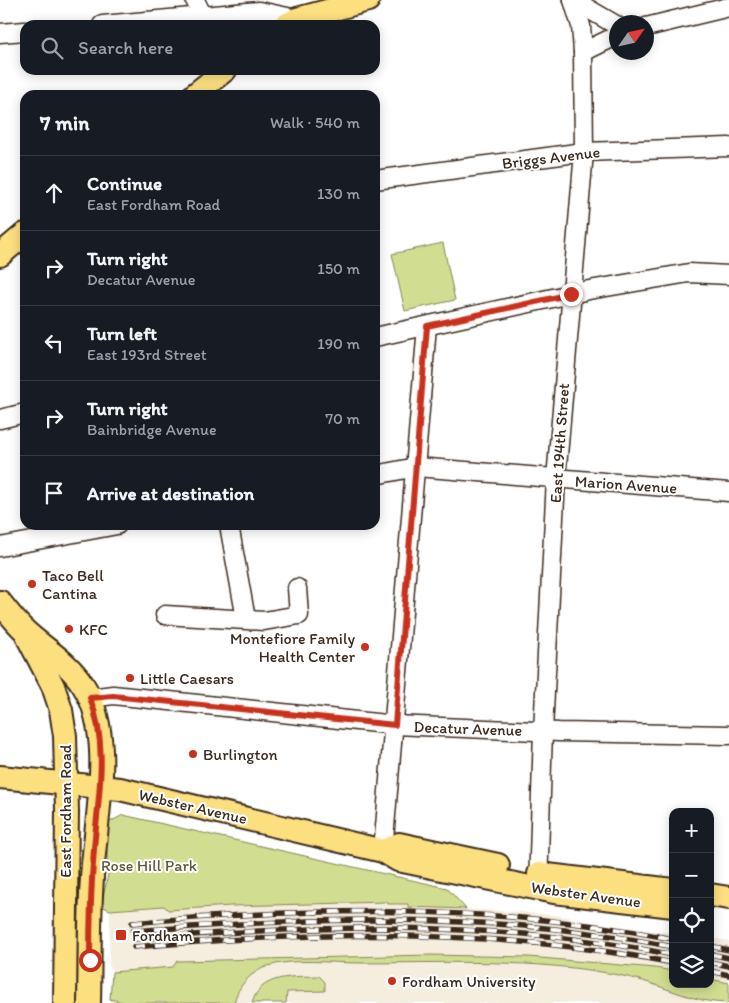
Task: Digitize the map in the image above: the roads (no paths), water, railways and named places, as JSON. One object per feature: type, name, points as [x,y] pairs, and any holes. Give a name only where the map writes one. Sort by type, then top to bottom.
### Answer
[{"type":"main road","points":[[298,20],[368,0]]},
{"type":"main road","points":[[200,90],[219,75]]},
{"type":"main road","points":[[0,255],[20,238]]},
{"type":"main road","name":"East Fordham Road","points":[[0,602],[23,628],[65,663],[84,686],[96,714],[102,758],[91,895],[89,1003]]},
{"type":"main road","name":"East Fordham Road","points":[[23,628],[58,698],[64,729],[66,782],[65,1003]]},
{"type":"main road","name":"Webster Avenue","points":[[0,777],[100,786],[383,851],[398,860],[538,881],[669,905]]},
{"type":"main road","name":"Webster Avenue","points":[[538,881],[669,890]]},
{"type":"main road","points":[[714,896],[729,898]]},
{"type":"main road","points":[[714,911],[729,913]]},
{"type":"street","points":[[195,0],[205,20]]},
{"type":"street","points":[[579,2],[609,21]]},
{"type":"street","name":"East 194th Street","points":[[538,881],[543,731],[556,478],[584,152],[583,52],[579,2]]},
{"type":"street","points":[[654,25],[729,7]]},
{"type":"street","points":[[210,20],[259,11],[285,20]]},
{"type":"street","points":[[0,33],[20,31]]},
{"type":"street","points":[[583,52],[609,39]]},
{"type":"street","name":"Briggs Avenue","points":[[380,179],[584,152],[729,147]]},
{"type":"street","points":[[380,336],[571,294],[689,273],[729,275]]},
{"type":"street","points":[[383,851],[427,326]]},
{"type":"street","points":[[0,419],[20,415]]},
{"type":"street","name":"Marion Avenue","points":[[380,474],[416,467],[729,492]]},
{"type":"street","points":[[0,547],[90,530]]},
{"type":"street","points":[[230,530],[246,619]]},
{"type":"street","points":[[165,615],[264,621],[299,615],[297,588]]},
{"type":"street","name":"Decatur Avenue","points":[[90,698],[113,696],[395,725],[543,731],[729,735]]},
{"type":"railway","points":[[132,923],[267,914],[403,912],[539,919],[669,938]]},
{"type":"railway","points":[[133,931],[336,920],[404,920],[472,922],[539,927],[606,935],[669,946]]},
{"type":"railway","points":[[134,939],[337,928],[404,928],[472,930],[539,935],[606,943],[669,954]]},
{"type":"railway","points":[[134,947],[269,938],[404,936],[540,943],[669,962]]},
{"type":"railway","points":[[714,947],[729,950]]},
{"type":"railway","points":[[714,955],[729,958]]},
{"type":"railway","points":[[714,963],[729,966]]},
{"type":"railway","points":[[714,972],[729,975]]},
{"type":"place","name":"Taco Bell Cantina","points":[[32,584]]},
{"type":"place","name":"KFC","points":[[69,629]]},
{"type":"place","name":"Montefiore Family Health Center","points":[[365,647]]},
{"type":"place","name":"Little Caesars","points":[[130,678]]},
{"type":"place","name":"Burlington","points":[[193,754]]},
{"type":"place","name":"Fordham","points":[[121,935]]},
{"type":"place","name":"Fordham University","points":[[392,981]]},
{"type":"park label","name":"Rose Hill Park","points":[[149,865]]}]
